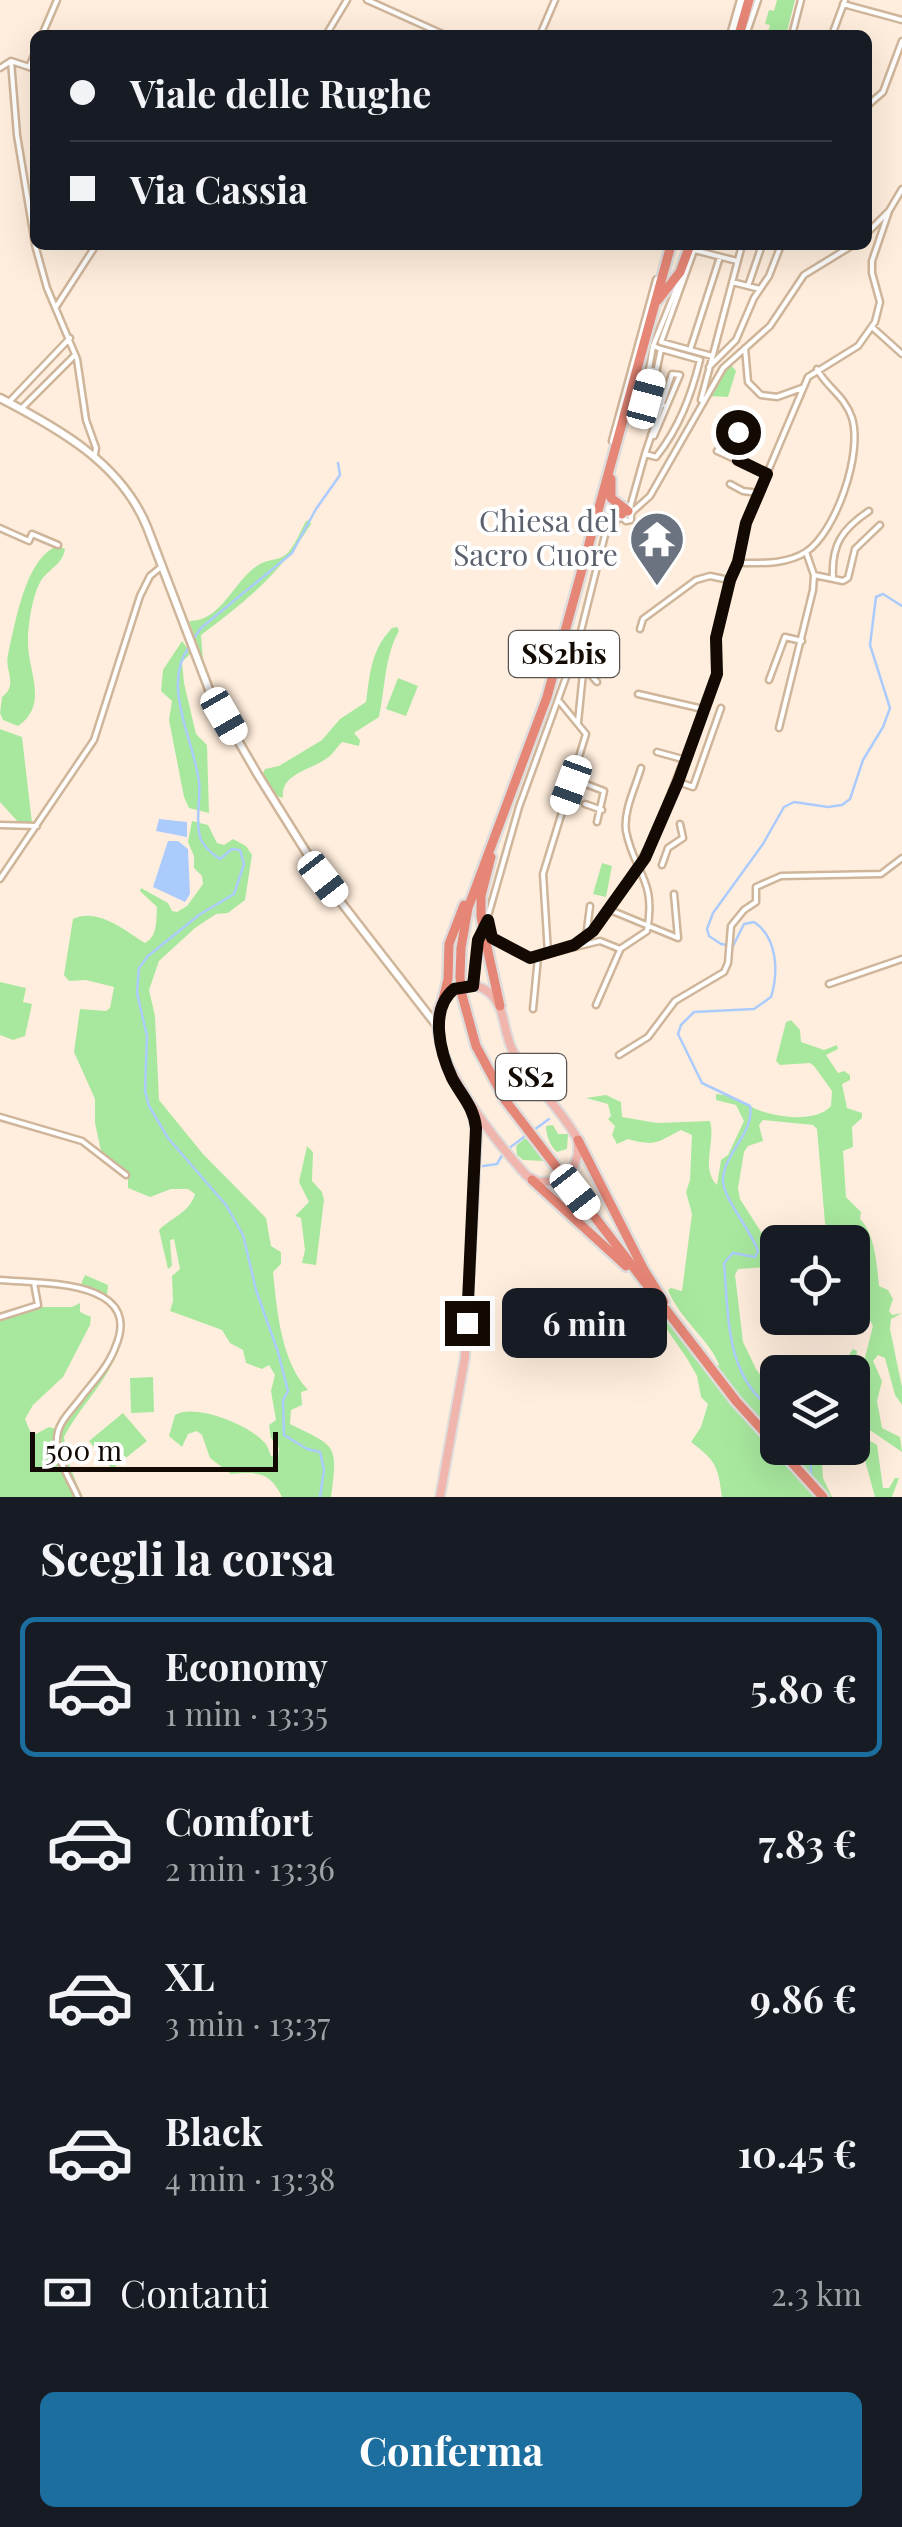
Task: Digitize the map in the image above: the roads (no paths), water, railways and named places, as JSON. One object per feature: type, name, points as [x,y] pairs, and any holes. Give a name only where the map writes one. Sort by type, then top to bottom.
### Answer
[{"type":"highway","points":[[739,30],[745,0]]},
{"type":"highway","points":[[598,529],[670,250]]},
{"type":"highway","points":[[601,496],[670,250]]},
{"type":"highway","points":[[658,300],[691,250]]},
{"type":"highway","points":[[601,496],[612,440]]},
{"type":"highway","points":[[611,479],[611,498],[626,513]]},
{"type":"highway","name":"SS2bis","points":[[601,496],[547,696],[472,910],[462,977],[473,1026],[502,1090],[652,1293],[776,1449],[826,1497]]},
{"type":"highway","points":[[598,529],[609,515],[626,513]]},
{"type":"highway","name":"SS2bis","points":[[495,840],[551,698],[598,529]]},
{"type":"highway","name":"SS2","points":[[490,854],[481,896],[485,938],[500,1006]]},
{"type":"highway","name":"SS2","points":[[443,999],[452,934],[490,854]]},
{"type":"highway","name":"SS2bis","points":[[533,1133],[711,1366],[760,1424]]},
{"type":"highway","points":[[578,1140],[644,1270],[666,1304]]},
{"type":"highway","points":[[532,1180],[652,1293]]},
{"type":"highway","name":"SS2bis","points":[[797,1465],[826,1497]]},
{"type":"main road","points":[[443,999],[456,988],[488,992],[500,1006]]},
{"type":"main road","name":"SS2","points":[[443,999],[438,1015],[450,1073],[532,1180],[555,1181],[574,1166],[578,1140],[514,1053],[500,1006]]},
{"type":"main road","name":"SS2","points":[[440,1497],[466,1357],[476,1161],[476,1121],[468,1101]]},
{"type":"main road","name":"SS2","points":[[476,1161],[486,1143],[494,1142],[506,1149]]},
{"type":"street","points":[[44,30],[57,0]]},
{"type":"street","points":[[329,30],[347,0]]},
{"type":"street","points":[[367,0],[439,30]]},
{"type":"street","points":[[542,30],[555,0]]},
{"type":"street","points":[[741,30],[758,0]]},
{"type":"street","points":[[793,30],[802,0]]},
{"type":"street","points":[[834,30],[844,2],[902,20]]},
{"type":"street","points":[[872,101],[882,92],[902,41]]},
{"type":"street","points":[[12,61],[17,136],[30,214]]},
{"type":"street","points":[[0,68],[12,61],[30,67]]},
{"type":"street","points":[[574,945],[586,938],[610,910],[653,840],[718,671],[716,638],[744,531],[808,377],[858,346],[872,327],[880,302],[872,261],[889,211],[902,189]]},
{"type":"street","points":[[872,228],[889,211]]},
{"type":"street","points":[[36,250],[42,275],[76,354],[86,420],[97,449],[95,455]]},
{"type":"street","points":[[56,307],[93,250]]},
{"type":"street","points":[[612,440],[669,250]]},
{"type":"street","points":[[653,370],[653,346],[692,250]]},
{"type":"street","points":[[692,250],[661,342],[712,356]]},
{"type":"street","points":[[704,250],[737,258]]},
{"type":"street","points":[[701,402],[739,250]]},
{"type":"street","points":[[748,286],[760,250]]},
{"type":"street","points":[[709,367],[736,340],[779,250]]},
{"type":"street","points":[[467,991],[478,940],[519,807],[577,647],[605,535],[612,524],[650,496],[723,368],[770,326],[804,275],[845,250]]},
{"type":"street","points":[[690,350],[720,256]]},
{"type":"street","points":[[732,282],[760,290]]},
{"type":"street","points":[[872,327],[902,354]]},
{"type":"street","points":[[9,402],[70,338]]},
{"type":"street","points":[[641,468],[656,457],[690,398],[700,360],[653,346]]},
{"type":"street","points":[[661,348],[643,394],[662,405]]},
{"type":"street","points":[[745,348],[748,382],[761,395],[778,397],[803,388]]},
{"type":"street","points":[[21,410],[76,354]]},
{"type":"street","points":[[738,562],[772,562],[806,552],[832,517],[854,453],[853,422],[841,395],[823,381],[817,369]]},
{"type":"street","points":[[651,434],[654,436],[680,375],[653,370]]},
{"type":"street","points":[[626,513],[672,374]]},
{"type":"street","points":[[0,398],[95,455],[140,510],[210,692],[323,879],[421,1002],[440,1032]]},
{"type":"street","points":[[738,417],[734,425],[745,438],[738,460]]},
{"type":"street","points":[[717,451],[767,474]]},
{"type":"street","points":[[646,454],[656,457]]},
{"type":"street","points":[[730,484],[759,493]]},
{"type":"street","points":[[833,578],[834,548],[854,521],[869,510]]},
{"type":"street","points":[[814,575],[842,581],[848,578],[855,549],[880,525]]},
{"type":"street","points":[[0,528],[29,541],[32,534],[58,545]]},
{"type":"street","points":[[778,728],[802,641],[814,575],[806,552]]},
{"type":"street","points":[[0,880],[94,740],[138,602],[150,576],[162,567]]},
{"type":"street","points":[[640,630],[643,619],[696,580],[710,576],[730,580]]},
{"type":"street","points":[[769,680],[785,637],[802,641]]},
{"type":"street","points":[[578,722],[581,677],[589,673],[597,682]]},
{"type":"street","points":[[638,694],[704,709]]},
{"type":"street","points":[[548,953],[542,881],[586,734],[558,702]]},
{"type":"street","points":[[678,782],[693,788],[721,708]]},
{"type":"street","points":[[556,710],[572,715]]},
{"type":"street","points":[[657,752],[686,760]]},
{"type":"street","points":[[596,1005],[620,949],[641,937],[648,926],[648,886],[626,822],[641,768]]},
{"type":"street","points":[[573,779],[603,790],[597,822]]},
{"type":"street","points":[[585,804],[602,810]]},
{"type":"street","points":[[662,865],[668,848],[683,838],[680,824]]},
{"type":"street","points":[[0,825],[37,826]]},
{"type":"street","points":[[619,1055],[648,1037],[675,1001],[724,972],[731,926],[756,902],[756,888],[791,875],[880,874],[902,858]]},
{"type":"street","points":[[610,910],[678,938],[674,894]]},
{"type":"street","points":[[586,938],[590,906]]},
{"type":"street","points":[[485,918],[492,938],[524,956],[538,957],[600,941],[620,949]]},
{"type":"street","points":[[533,1009],[538,957]]},
{"type":"street","points":[[829,984],[902,959]]},
{"type":"street","points":[[421,1002],[432,1006],[443,999]]},
{"type":"street","points":[[0,1116],[82,1141],[126,1174]]},
{"type":"street","points":[[0,1280],[94,1290],[110,1302],[118,1319],[114,1352],[64,1419],[56,1438],[78,1497]]},
{"type":"street","points":[[0,1317],[38,1305],[34,1283]]},
{"type":"water","points":[[159,819],[187,822],[187,837],[156,831]]},
{"type":"water","points":[[168,841],[178,841],[188,849],[190,894],[185,902],[153,887]]},
{"type":"waterway","points":[[192,641],[201,628],[292,553],[340,475],[338,463]]},
{"type":"waterway","points":[[760,1399],[748,1384],[733,1347],[724,1263],[733,1253],[755,1257],[758,1251],[727,1195],[723,1180],[728,1160],[748,1125],[750,1106],[702,1083],[678,1034],[694,1012],[754,1009],[771,997],[774,955],[762,928],[754,922],[744,924],[733,946],[721,944],[709,936],[707,929],[713,913],[763,844],[784,807],[794,802],[828,807],[850,799],[863,760],[890,708],[870,645],[876,597],[883,594],[902,606]]},
{"type":"waterway","points":[[189,647],[178,679],[199,782],[200,837],[220,859],[232,849],[240,850],[244,864],[234,894],[199,915],[148,956],[139,968],[137,993],[147,1036],[145,1091],[149,1106],[168,1138],[226,1205],[243,1235],[288,1391],[283,1400],[284,1435],[320,1452],[324,1470],[320,1497]]},
{"type":"waterway","points":[[534,1130],[549,1119]]},
{"type":"waterway","points":[[483,1166],[497,1164],[504,1152],[528,1134]]},
{"type":"waterway","points":[[811,1465],[811,1476]]},
{"type":"waterway","points":[[810,1489],[815,1497]]},
{"type":"place","name":"Chiesa del Sacro Cuore","points":[[657,588]]}]
